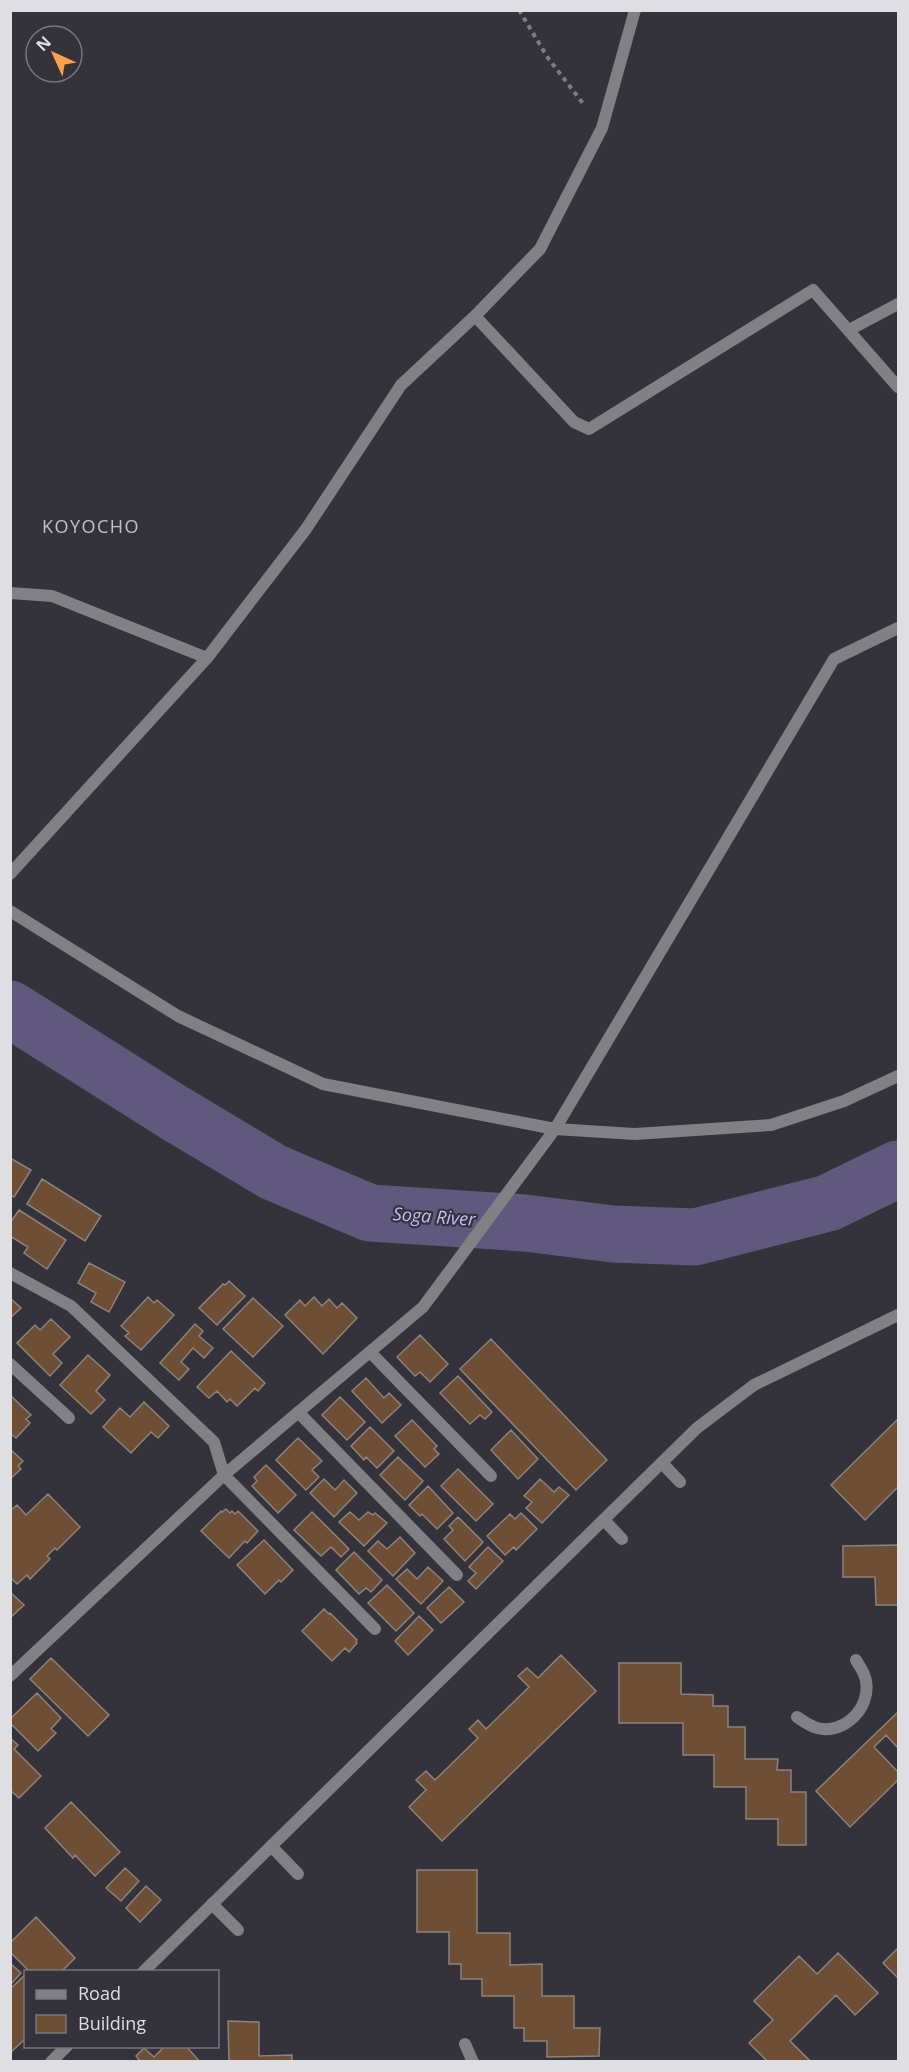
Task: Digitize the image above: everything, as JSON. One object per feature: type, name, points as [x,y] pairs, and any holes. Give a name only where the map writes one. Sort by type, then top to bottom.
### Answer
[{"type":"street","points":[[10,874],[207,658],[306,529],[401,386],[475,316],[540,249],[602,128],[635,10]]},
{"type":"street","points":[[475,316],[574,422],[589,429],[813,290],[898,387]]},
{"type":"street","points":[[849,330],[898,304]]},
{"type":"street","points":[[10,593],[52,596],[207,658]]},
{"type":"street","points":[[10,1676],[224,1475],[423,1307],[555,1130],[834,659],[898,628]]},
{"type":"street","points":[[10,911],[178,1016],[323,1084],[555,1130],[635,1134],[771,1125],[844,1101],[898,1076]]},
{"type":"street","points":[[10,1273],[71,1306],[214,1442],[224,1475],[375,1629]]},
{"type":"street","points":[[144,1970],[697,1428],[754,1385],[898,1315]]},
{"type":"street","points":[[370,1352],[491,1476]]},
{"type":"street","points":[[10,1364],[69,1418]]},
{"type":"street","points":[[298,1412],[457,1575]]},
{"type":"street","points":[[662,1463],[680,1482]]},
{"type":"street","points":[[604,1520],[622,1539]]},
{"type":"street","points":[[797,1717],[820,1729],[839,1726],[855,1717],[862,1707],[867,1682],[856,1660]]},
{"type":"street","points":[[271,1846],[298,1874]]},
{"type":"street","points":[[212,1904],[238,1930]]},
{"type":"street","points":[[465,2044],[473,2061]]},
{"type":"street","points":[[51,2061],[65,2048]]},
{"type":"path","points":[[519,10],[549,58],[602,128]]},
{"type":"building","points":[[10,1158],[31,1170],[14,1197],[10,1195]]},
{"type":"building","points":[[42,1179],[101,1216],[85,1241],[27,1204]]},
{"type":"building","points":[[19,1210],[66,1240],[47,1269],[24,1253],[28,1247],[10,1236],[10,1223]]},
{"type":"building","points":[[89,1263],[125,1282],[109,1312],[91,1302],[96,1293],[78,1283]]},
{"type":"building","points":[[229,1281],[245,1296],[217,1325],[199,1308]]},
{"type":"building","points":[[148,1297],[154,1303],[157,1300],[174,1315],[141,1350],[125,1336],[129,1333],[121,1326]]},
{"type":"building","points":[[314,1297],[322,1306],[329,1299],[337,1308],[342,1303],[357,1318],[323,1354],[285,1315],[300,1300],[305,1306]]},
{"type":"building","points":[[10,1298],[21,1308],[10,1318]]},
{"type":"building","points":[[253,1298],[283,1326],[253,1357],[223,1329]]},
{"type":"building","points":[[51,1319],[70,1337],[53,1354],[62,1363],[50,1376],[17,1343],[35,1325],[40,1330]]},
{"type":"building","points":[[195,1324],[203,1331],[199,1336],[213,1348],[204,1358],[193,1348],[181,1362],[189,1369],[179,1380],[160,1363]]},
{"type":"building","points":[[420,1335],[448,1364],[430,1382],[420,1372],[415,1376],[397,1357]]},
{"type":"building","points":[[491,1339],[607,1460],[576,1490],[460,1369]]},
{"type":"building","points":[[231,1351],[265,1383],[258,1391],[255,1388],[237,1406],[230,1399],[227,1402],[217,1391],[209,1398],[197,1387]]},
{"type":"building","points":[[88,1355],[110,1375],[96,1391],[105,1400],[91,1414],[60,1385]]},
{"type":"building","points":[[458,1376],[492,1412],[485,1419],[480,1415],[470,1424],[440,1393]]},
{"type":"building","points":[[366,1378],[384,1398],[389,1393],[401,1405],[382,1423],[352,1391]]},
{"type":"building","points":[[10,1395],[31,1415],[26,1419],[30,1423],[16,1438],[10,1433]]},
{"type":"building","points":[[340,1397],[365,1422],[347,1440],[322,1415]]},
{"type":"building","points":[[144,1402],[169,1426],[158,1438],[151,1432],[131,1453],[103,1427],[120,1408],[130,1417]]},
{"type":"building","points":[[898,1419],[898,1487],[865,1520],[831,1485]]},
{"type":"building","points":[[412,1420],[437,1446],[434,1449],[439,1454],[425,1467],[395,1436]]},
{"type":"building","points":[[370,1427],[394,1451],[377,1468],[366,1457],[364,1460],[351,1446]]},
{"type":"building","points":[[511,1430],[538,1459],[518,1479],[491,1450]]},
{"type":"building","points":[[298,1438],[322,1461],[312,1470],[319,1477],[306,1490],[276,1460]]},
{"type":"building","points":[[10,1449],[23,1461],[18,1466],[21,1469],[10,1479]]},
{"type":"building","points":[[398,1457],[423,1481],[405,1500],[380,1475]]},
{"type":"building","points":[[266,1465],[296,1495],[278,1513],[252,1486],[257,1481],[254,1477]]},
{"type":"building","points":[[458,1469],[493,1504],[476,1521],[441,1486]]},
{"type":"building","points":[[324,1479],[335,1490],[344,1480],[357,1493],[334,1517],[310,1493]]},
{"type":"building","points":[[540,1479],[554,1492],[559,1487],[569,1495],[542,1523],[526,1508],[532,1502],[524,1496]]},
{"type":"building","points":[[428,1486],[453,1513],[437,1529],[409,1505]]},
{"type":"building","points":[[48,1494],[80,1527],[57,1550],[55,1548],[47,1556],[50,1559],[30,1579],[27,1575],[17,1584],[10,1577],[10,1511],[17,1505],[26,1515]]},
{"type":"building","points":[[226,1509],[235,1514],[238,1511],[258,1531],[229,1558],[201,1531],[221,1511]]},
{"type":"building","points":[[312,1512],[349,1549],[341,1557],[331,1547],[321,1556],[294,1530]]},
{"type":"building","points":[[350,1512],[359,1520],[368,1512],[373,1515],[375,1513],[387,1523],[364,1546],[339,1522]]},
{"type":"building","points":[[521,1513],[537,1529],[516,1550],[514,1547],[505,1555],[487,1536],[510,1514],[515,1519]]},
{"type":"building","points":[[458,1517],[483,1542],[465,1561],[444,1539],[453,1530],[449,1526]]},
{"type":"building","points":[[400,1537],[415,1553],[393,1576],[368,1551],[378,1541],[387,1549]]},
{"type":"building","points":[[264,1540],[293,1570],[265,1594],[237,1565]]},
{"type":"building","points":[[898,1545],[898,1605],[876,1605],[875,1577],[843,1577],[843,1546]]},
{"type":"building","points":[[488,1547],[503,1561],[476,1589],[468,1581],[476,1573],[469,1567]]},
{"type":"building","points":[[354,1552],[382,1580],[371,1592],[366,1588],[359,1594],[336,1570]]},
{"type":"building","points":[[428,1567],[443,1581],[421,1604],[396,1579],[407,1569],[417,1579]]},
{"type":"building","points":[[387,1585],[414,1613],[396,1631],[368,1603]]},
{"type":"building","points":[[449,1587],[464,1602],[441,1623],[427,1608]]},
{"type":"building","points":[[10,1592],[24,1605],[10,1618]]},
{"type":"building","points":[[324,1609],[357,1640],[349,1652],[345,1648],[332,1661],[302,1631]]},
{"type":"building","points":[[419,1616],[433,1630],[408,1655],[395,1641]]},
{"type":"building","points":[[561,1655],[596,1691],[442,1841],[409,1807],[426,1790],[416,1780],[426,1771],[435,1780],[478,1738],[469,1729],[478,1720],[486,1729],[529,1687],[518,1676],[527,1668],[538,1678]]},
{"type":"building","points":[[51,1658],[109,1715],[88,1736],[30,1679]]},
{"type":"building","points":[[619,1663],[681,1663],[681,1694],[713,1695],[713,1706],[728,1706],[728,1727],[745,1727],[745,1759],[778,1759],[777,1770],[791,1770],[791,1792],[806,1792],[806,1845],[778,1845],[778,1819],[746,1819],[746,1787],[714,1787],[714,1755],[683,1755],[683,1723],[619,1723]]},
{"type":"building","points":[[37,1693],[61,1718],[51,1729],[56,1733],[38,1751],[10,1723],[10,1719]]},
{"type":"building","points":[[898,1712],[898,1748],[886,1735],[874,1747],[898,1772],[898,1780],[850,1827],[816,1791]]},
{"type":"building","points":[[10,1738],[18,1745],[14,1749],[41,1776],[19,1798],[10,1790]]},
{"type":"building","points":[[71,1802],[120,1852],[95,1876],[75,1855],[73,1858],[45,1828]]},
{"type":"building","points":[[125,1868],[139,1881],[121,1901],[106,1888]]},
{"type":"building","points":[[417,1870],[477,1870],[477,1933],[510,1933],[510,1965],[542,1964],[542,1996],[574,1996],[574,2028],[600,2028],[599,2056],[547,2057],[547,2041],[524,2041],[524,2028],[514,2028],[514,1996],[482,1996],[482,1979],[461,1979],[461,1964],[449,1964],[449,1932],[417,1932]]},
{"type":"building","points":[[146,1886],[161,1900],[140,1922],[126,1908]]},
{"type":"building","points":[[36,1917],[75,1958],[63,1970],[28,1970],[10,1952],[10,1943]]},
{"type":"building","points":[[898,1948],[898,1978],[883,1963]]},
{"type":"building","points":[[838,1953],[878,1993],[855,2015],[836,1995],[790,2041],[809,2060],[808,2062],[768,2062],[749,2043],[773,2020],[754,2001],[799,1956],[817,1974]]},
{"type":"building","points":[[10,1963],[21,1973],[10,1985]]},
{"type":"building","points":[[24,1976],[24,2040],[10,2053],[10,1989]]},
{"type":"building","points":[[228,2021],[259,2022],[259,2056],[292,2055],[292,2062],[229,2062]]},
{"type":"building","points":[[144,2048],[154,2057],[163,2048],[188,2048],[200,2062],[141,2062],[136,2056]]},
{"type":"waterway","name":"Soga River","points":[[10,1009],[273,1172],[370,1213],[525,1223],[613,1234],[695,1237],[828,1203],[898,1169]]},
{"type":"district","name":"KOYOCHO","points":[[91,527]]}]
